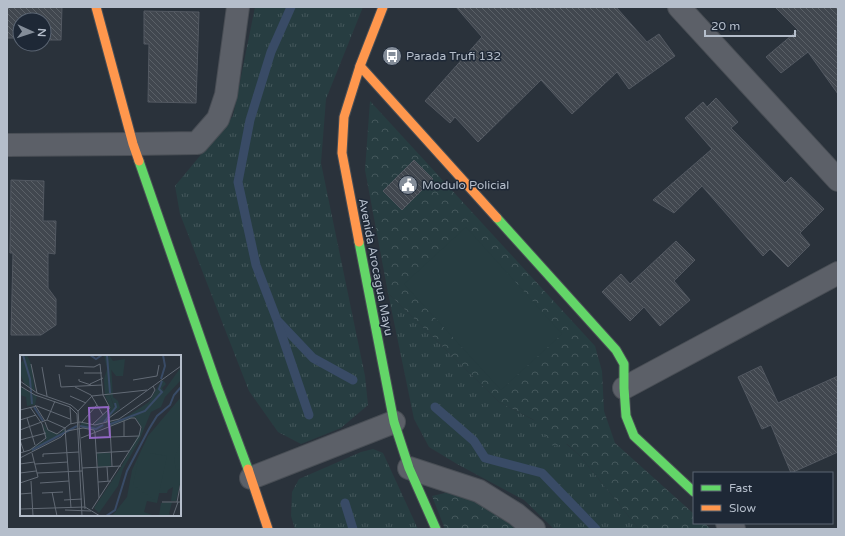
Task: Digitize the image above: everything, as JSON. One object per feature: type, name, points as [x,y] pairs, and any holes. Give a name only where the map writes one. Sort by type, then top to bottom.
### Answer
[{"type":"street","points":[[96,7],[133,144],[214,379],[251,478],[268,529]]},
{"type":"street","points":[[7,145],[197,143],[218,119],[226,95],[238,7]]},
{"type":"street","name":"Avenida Arocagua Mayu","points":[[383,7],[360,66],[344,117],[342,153],[394,422],[409,468],[436,529]]},
{"type":"street","points":[[679,7],[838,180]]},
{"type":"street","points":[[360,66],[616,350],[624,364],[626,416],[634,436],[693,491]]},
{"type":"street","points":[[624,388],[838,273]]},
{"type":"street","points":[[251,478],[394,422]]},
{"type":"street","points":[[409,468],[479,491],[516,514],[534,529]]},
{"type":"green space","points":[[255,7],[363,7],[326,99],[321,163],[365,376],[368,405],[341,428],[301,444],[278,432],[249,391],[180,214],[175,186],[233,116]]},
{"type":"green space","points":[[370,101],[595,346],[602,371],[604,411],[615,443],[693,513],[693,524],[705,524],[711,529],[639,529],[580,456],[567,444],[553,446],[534,420],[499,402],[388,293],[365,170]]},
{"type":"green space","points":[[466,227],[562,334],[501,390],[404,284]]},
{"type":"green space","points":[[388,293],[499,402],[547,427],[580,456],[639,529],[554,529],[524,500],[457,464],[429,447],[414,419]]},
{"type":"green space","points":[[373,449],[383,453],[418,529],[295,529],[291,516],[292,492],[299,479],[361,452]]},
{"type":"green space","points":[[449,492],[489,504],[524,529],[445,529],[432,496]]},
{"type":"building","points":[[7,7],[62,7],[61,40],[52,40],[52,12],[12,12],[12,38],[7,38]]},
{"type":"building","points":[[456,7],[616,7],[647,42],[659,34],[675,56],[629,89],[617,72],[572,114],[541,80],[478,142],[455,117],[450,123],[425,101],[482,37]]},
{"type":"building","points":[[775,7],[838,7],[838,94],[808,52],[781,73],[766,57],[798,30]]},
{"type":"building","points":[[144,11],[199,12],[196,103],[148,102],[149,44],[144,44]]},
{"type":"building","points":[[716,98],[738,122],[731,128],[785,183],[791,177],[824,209],[800,233],[810,245],[788,267],[770,249],[763,256],[702,186],[674,213],[653,200],[712,149],[685,118],[703,102],[707,107]]},
{"type":"building","name":"Modulo Policial","points":[[414,160],[433,179],[402,210],[383,191]]},
{"type":"building","points":[[11,180],[44,181],[43,221],[56,221],[55,254],[48,253],[48,288],[56,299],[56,325],[41,335],[11,335],[13,253],[10,253]]},
{"type":"building","points":[[676,241],[695,260],[674,281],[690,300],[660,326],[644,307],[630,321],[602,292],[621,274],[630,284]]},
{"type":"building","points":[[761,366],[778,403],[838,376],[838,452],[791,472],[771,425],[762,429],[738,377]]},
{"type":"waterway","points":[[291,7],[271,52],[250,120],[238,182],[256,265],[277,320],[313,358],[353,380]]},
{"type":"waterway","points":[[278,324],[309,415]]},
{"type":"waterway","points":[[435,407],[474,441],[485,458],[542,473],[596,529]]},
{"type":"waterway","points":[[345,503],[353,529]]},
{"type":"traffic: fast","points":[[139,161],[217,386],[248,469]]},
{"type":"traffic: fast","points":[[497,218],[616,350],[624,364],[626,416],[634,436],[693,491]]},
{"type":"traffic: fast","points":[[359,242],[394,422],[409,468],[436,529]]},
{"type":"traffic: slow","points":[[96,7],[133,144],[139,161]]},
{"type":"traffic: slow","points":[[359,242],[342,153],[344,117],[360,66],[383,7]]},
{"type":"traffic: slow","points":[[360,66],[497,218]]},
{"type":"traffic: slow","points":[[248,469],[268,529]]},
{"type":"place","name":"Parada Trufi 132","points":[[392,56]]},
{"type":"place","name":"Modulo Policial","points":[[408,185]]}]
